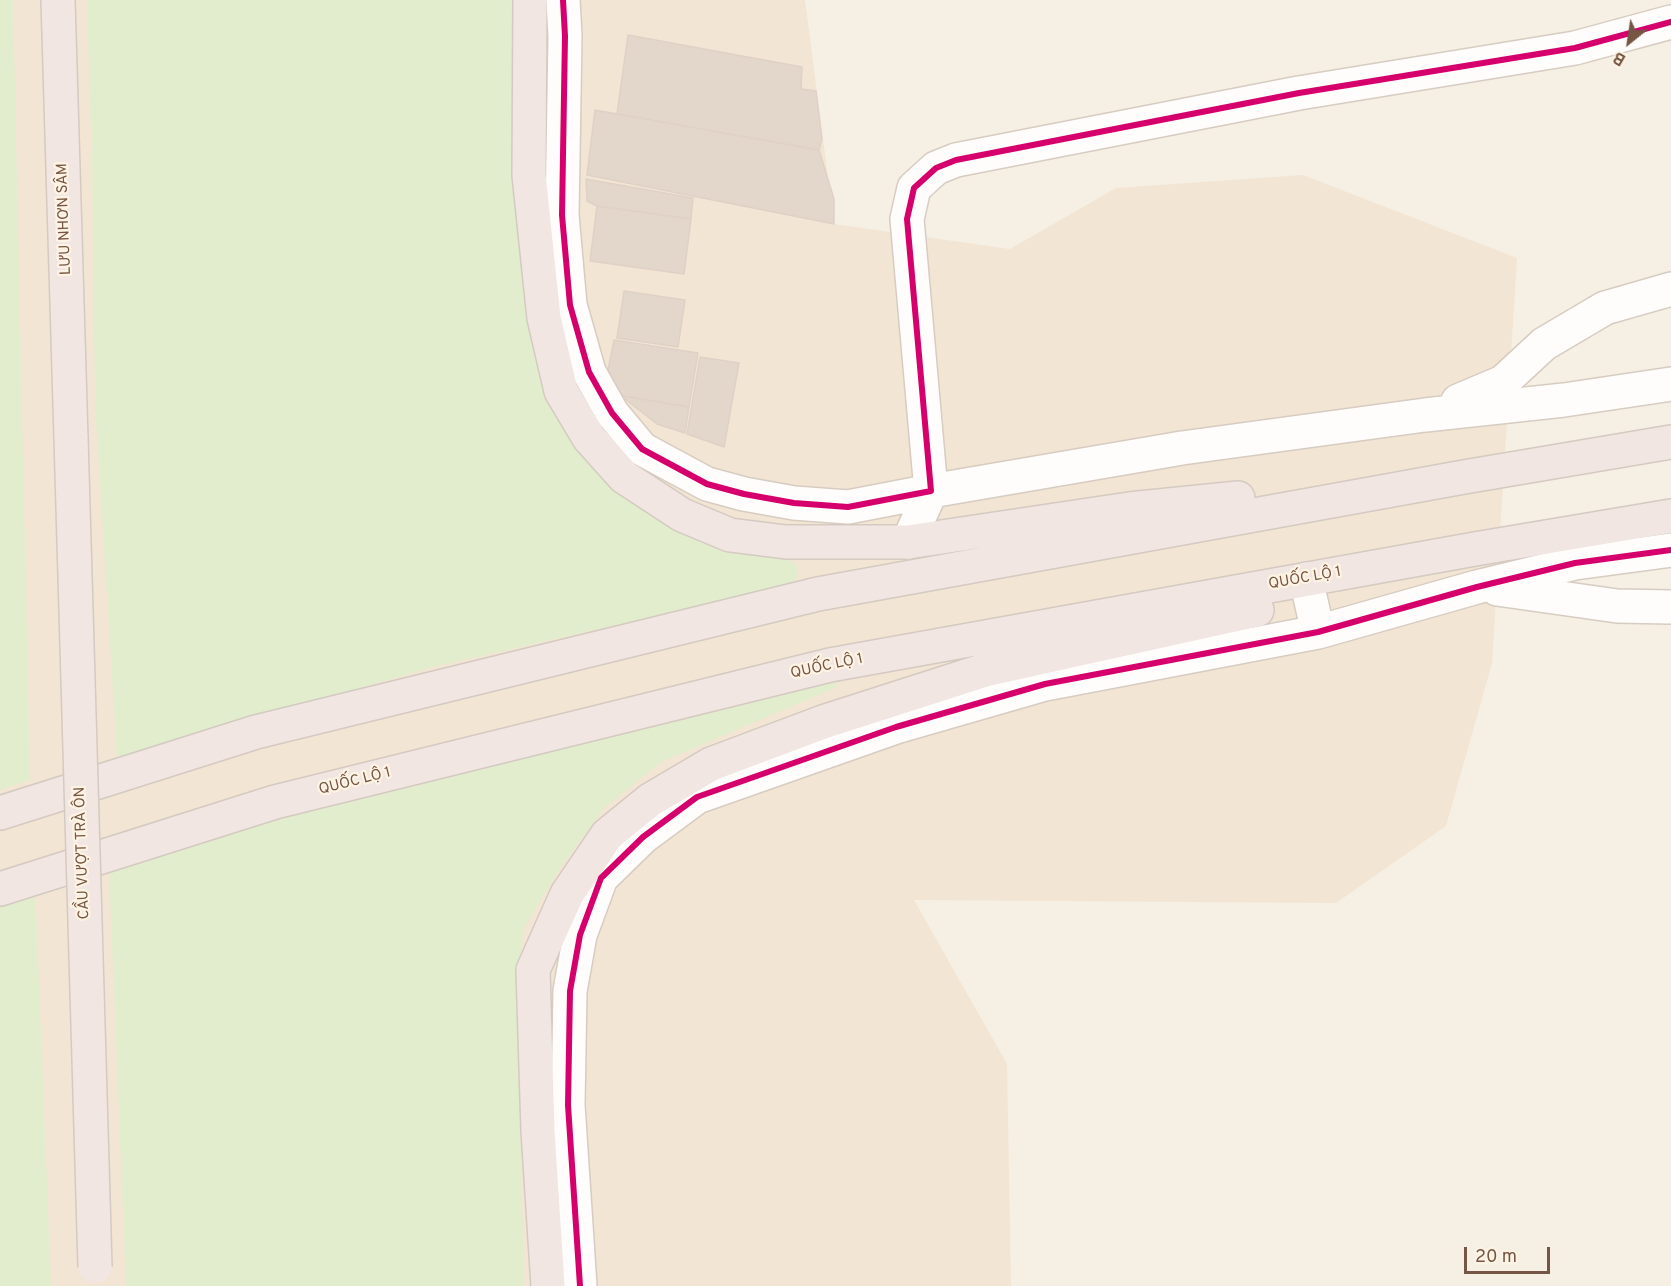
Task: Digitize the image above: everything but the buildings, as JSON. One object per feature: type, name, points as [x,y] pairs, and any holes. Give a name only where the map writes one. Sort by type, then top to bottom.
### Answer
[{"type":"highway","name":"LƯU NHƠN SÂM","points":[[58,0],[71,438]]},
{"type":"highway","points":[[530,0],[529,175],[544,318],[561,390],[588,438],[624,477],[682,515],[730,534],[786,542],[908,542],[1129,508],[1464,477]]},
{"type":"highway","name":"CẦU VƯỢT TRÀ ÔN","points":[[71,438],[96,1277]]},
{"type":"highway","points":[[0,813],[256,732],[818,594],[1464,477],[1671,442]]},
{"type":"highway","points":[[548,1286],[538,1131],[534,970],[567,894],[607,835],[650,800],[711,764],[834,719],[985,670],[1308,589],[1671,517]]},
{"type":"highway","name":"QUỐC LỘ 1","points":[[0,889],[275,801],[830,665],[1308,589]]},
{"type":"street","points":[[563,0],[565,36],[562,215],[570,305],[589,372],[612,413],[642,449],[707,484],[744,494],[794,503],[848,507],[1182,448],[1425,415],[1564,400],[1671,384]]},
{"type":"street","points":[[908,542],[931,491],[907,219],[914,188],[936,168],[956,160],[1299,93],[1575,48],[1671,22]]},
{"type":"street","points":[[1425,415],[1503,382],[1544,344],[1605,308],[1671,289]]},
{"type":"street","points":[[580,1286],[568,1105],[570,991],[580,935],[601,878],[643,837],[697,796],[896,727],[1045,684],[1318,632],[1477,587],[1575,563],[1671,550]]},
{"type":"street","points":[[1477,587],[1617,606],[1671,607]]},
{"type":"street","points":[[1308,589],[1318,632]]},
{"type":"shaded area","points":[[0,0],[805,0],[834,224],[1010,249],[1116,188],[1303,175],[1517,258],[1492,663],[1446,826],[1336,903],[914,900],[1007,1064],[1011,1286],[0,1286]]},
{"type":"green space","points":[[0,0],[13,0],[30,780],[0,790]]},
{"type":"green space","points":[[87,0],[512,0],[515,96],[559,412],[721,544],[786,559],[797,565],[798,578],[785,586],[429,668],[117,758],[95,401]]},
{"type":"green space","points":[[834,677],[837,687],[661,762],[604,808],[562,865],[523,929],[517,989],[524,1286],[126,1286],[109,868],[497,757]]},
{"type":"green space","points":[[35,886],[51,1286],[0,1286],[0,898]]},
{"type":"cycle path","points":[[563,0],[565,36],[562,215],[570,305],[589,372],[612,413],[642,449],[707,484],[744,494],[794,503],[848,507],[931,491],[907,219],[914,188],[936,168],[956,160],[1299,93],[1575,48],[1671,22]]},
{"type":"cycle path","points":[[580,1286],[568,1105],[570,991],[580,935],[601,878],[643,837],[697,797],[896,727],[1045,684],[1318,632],[1477,587],[1575,563],[1671,550]]}]
